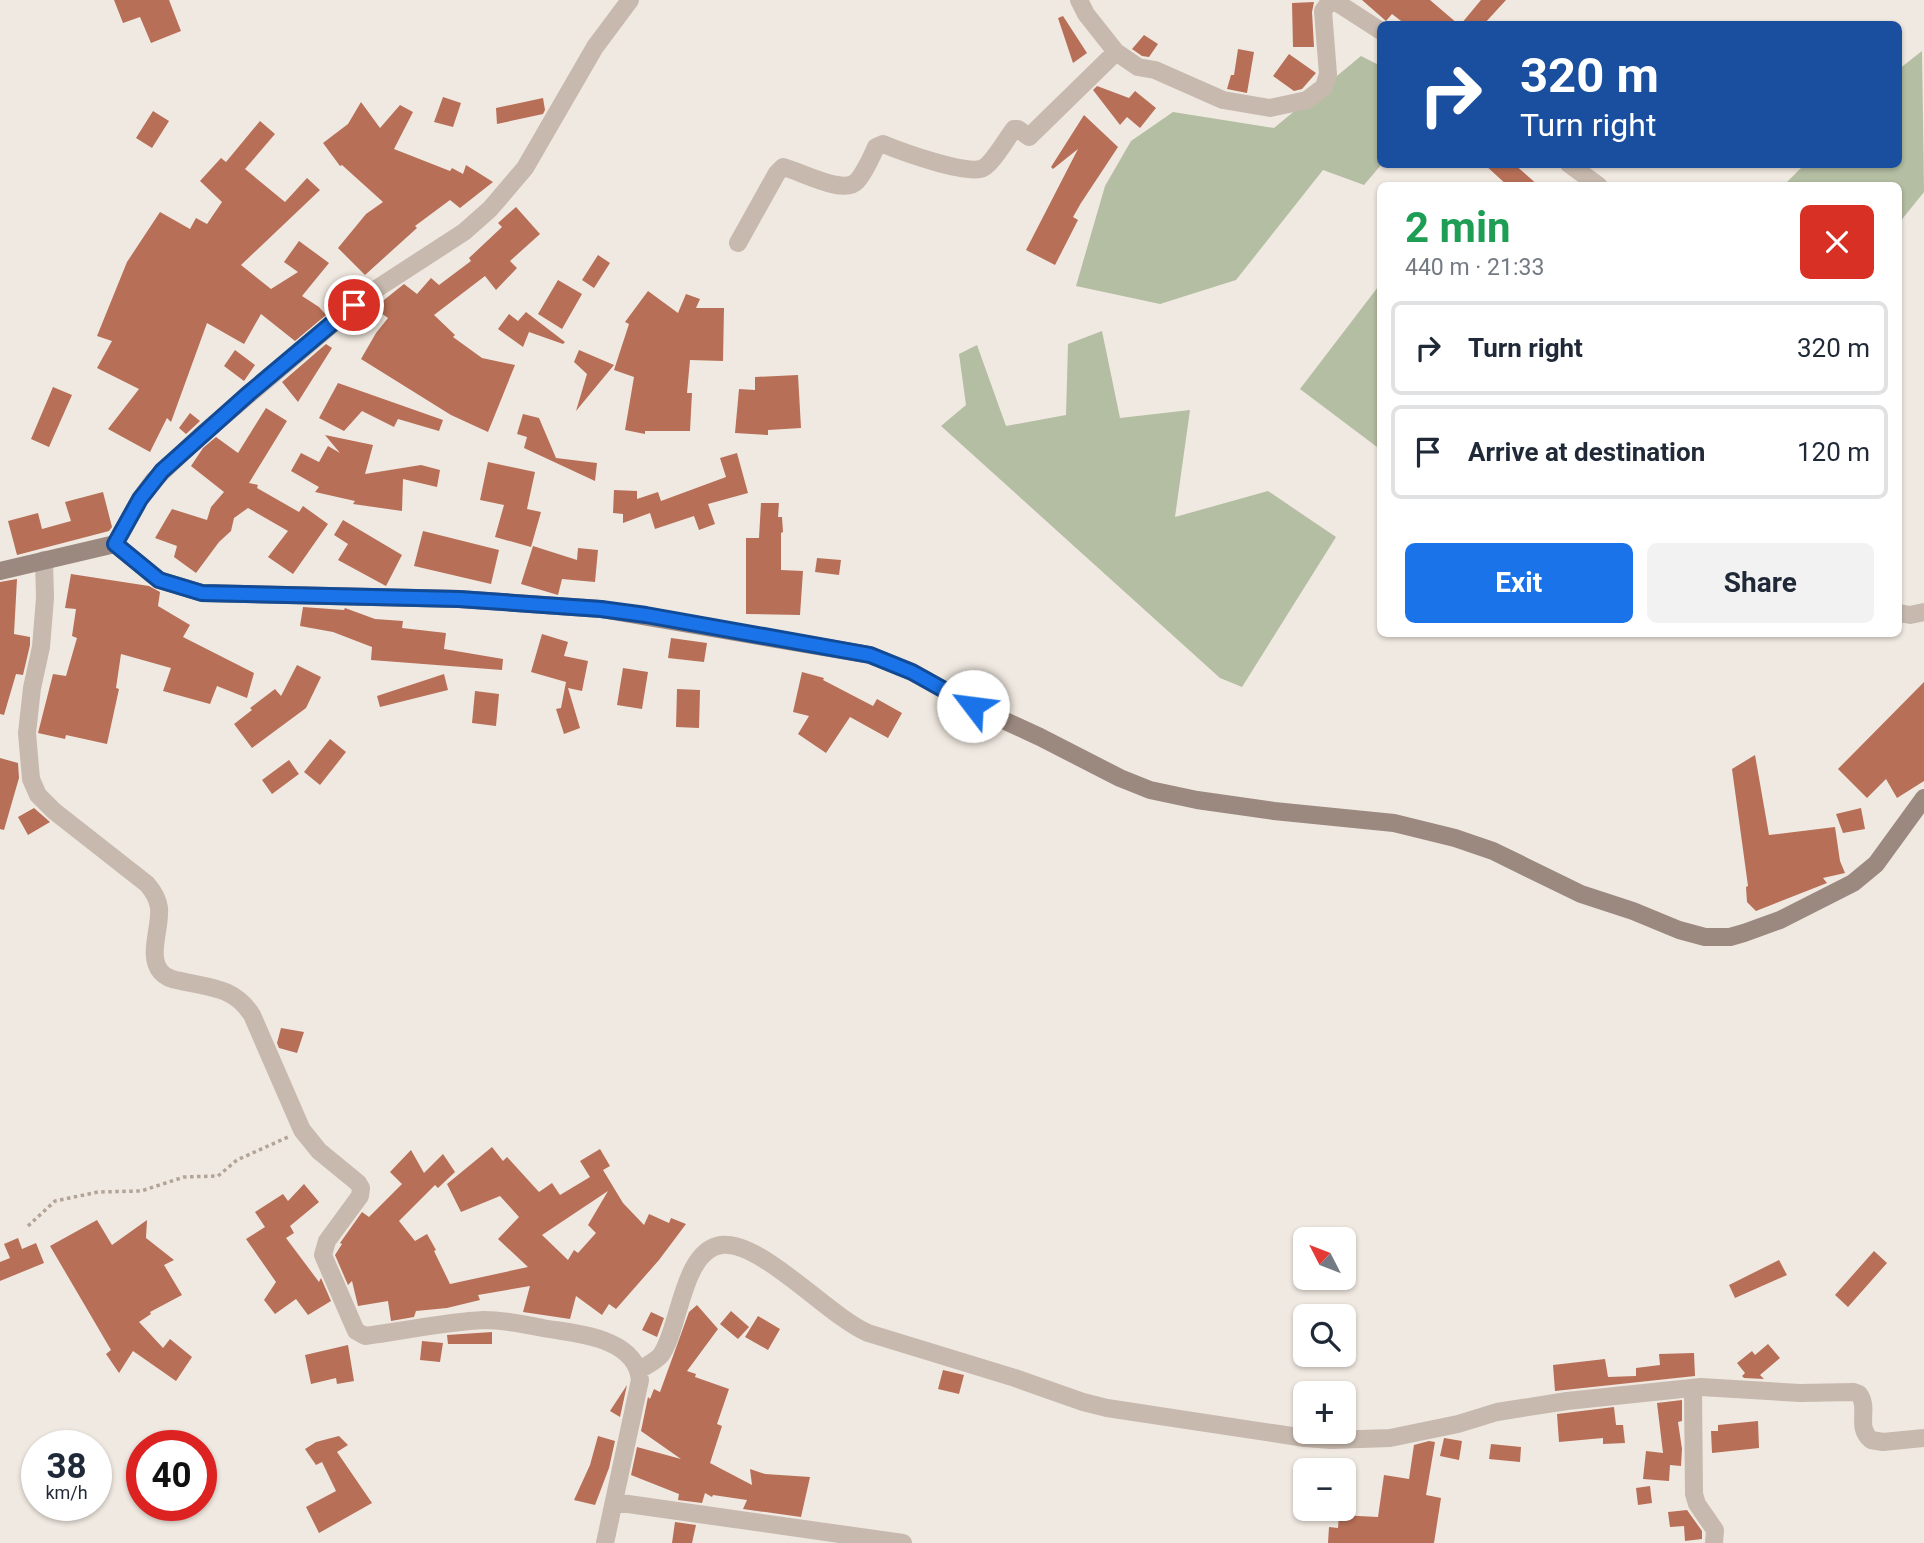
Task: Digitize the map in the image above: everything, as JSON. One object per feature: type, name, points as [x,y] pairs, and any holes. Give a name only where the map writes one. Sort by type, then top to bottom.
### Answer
[{"type":"street","points":[[0,571],[115,544],[153,481],[200,436],[367,295],[464,232],[490,209],[526,167],[595,47],[630,0]]},
{"type":"street","points":[[1079,0],[1089,19],[1116,52],[1138,67],[1155,71],[1237,104],[1269,108],[1310,99],[1324,87],[1328,74],[1323,11],[1328,4],[1336,2],[1377,28]]},
{"type":"street","points":[[738,243],[781,169],[786,168],[834,185],[852,186],[859,179],[877,147],[883,144],[962,169],[981,170],[988,165],[1014,129],[1029,137],[1116,52]]},
{"type":"street","points":[[1574,168],[1594,182]]},
{"type":"street","points":[[115,544],[159,580],[202,593],[459,599],[601,609],[870,655],[912,672],[973,706],[1150,790],[1274,811],[1394,823],[1455,838],[1493,851],[1581,894],[1705,937],[1730,937],[1756,929],[1780,920],[1853,883],[1876,864],[1924,798]]},
{"type":"street","points":[[44,560],[45,598],[41,648],[32,688],[27,733],[34,787],[54,811],[138,876],[155,894],[159,906],[155,954],[161,972],[175,980],[227,991],[244,1004],[252,1015],[302,1130],[319,1151],[350,1175],[360,1188],[360,1196],[327,1241],[323,1255],[354,1327],[360,1334],[365,1336],[468,1322],[500,1321],[604,1340],[631,1358],[639,1370],[640,1380],[605,1543]]},
{"type":"street","points":[[1902,614],[1924,612]]},
{"type":"street","points":[[639,1370],[662,1353],[691,1275],[701,1258],[719,1245],[731,1245],[758,1255],[848,1322],[868,1333],[1083,1402],[1137,1413],[1305,1438],[1368,1440],[1458,1424],[1497,1412],[1567,1401],[1714,1387],[1755,1391],[1854,1392],[1863,1400],[1862,1427],[1871,1440],[1882,1442],[1924,1438]]},
{"type":"street","points":[[1693,1388],[1694,1494],[1697,1504],[1715,1530],[1714,1543]]},
{"type":"street","points":[[614,1502],[903,1543]]},
{"type":"path","points":[[28,1226],[55,1201],[98,1192],[141,1191],[184,1177],[218,1176],[237,1160],[302,1130]]},
{"type":"green space","points":[[1922,51],[1924,192],[1902,219],[1902,182],[1787,182],[1801,168],[1902,168],[1902,67]]},
{"type":"green space","points":[[1361,56],[1377,64],[1378,168],[1364,185],[1323,170],[1236,280],[1160,304],[1076,286],[1105,186],[1131,141],[1173,112],[1274,128]]},
{"type":"green space","points":[[1377,288],[1377,447],[1300,389]]},
{"type":"green space","points":[[1102,331],[1120,418],[1190,410],[1175,517],[1268,491],[1336,537],[1242,687],[1220,678],[941,426],[966,405],[959,354],[977,345],[1006,426],[1066,415],[1068,344]]},
{"type":"building","points":[[114,0],[169,0],[181,31],[151,43],[140,17],[123,23]]},
{"type":"building","points":[[1362,0],[1430,0],[1454,21],[1401,21],[1392,14],[1386,21]]},
{"type":"building","points":[[1481,0],[1506,0],[1487,21],[1464,21]]},
{"type":"building","points":[[1314,2],[1314,47],[1293,47],[1292,3]]},
{"type":"building","points":[[1063,16],[1087,53],[1073,63],[1058,18]]},
{"type":"building","points":[[1144,35],[1158,44],[1149,57],[1132,49]]},
{"type":"building","points":[[1238,49],[1254,52],[1247,93],[1227,89],[1231,75],[1234,75]]},
{"type":"building","points":[[1289,54],[1316,73],[1302,89],[1294,91],[1273,76]]},
{"type":"building","points":[[1097,86],[1129,98],[1135,91],[1156,108],[1140,128],[1127,117],[1120,125],[1093,90]]},
{"type":"building","points":[[443,97],[461,103],[453,127],[434,122]]},
{"type":"building","points":[[543,98],[543,114],[497,124],[496,108]]},
{"type":"building","points":[[361,102],[380,128],[400,105],[413,112],[394,149],[463,174],[466,165],[493,182],[460,208],[450,200],[415,226],[417,228],[365,275],[338,248],[366,214],[383,202],[340,166],[323,143],[348,124]]},
{"type":"building","points":[[153,111],[169,121],[152,148],[136,138]]},
{"type":"building","points":[[1084,115],[1118,147],[1073,217],[1078,220],[1055,265],[1026,250],[1078,149],[1053,169],[1051,167]]},
{"type":"building","points":[[260,121],[275,134],[245,169],[285,202],[307,178],[320,190],[241,265],[271,289],[298,272],[284,262],[299,241],[329,263],[302,296],[326,315],[295,341],[261,314],[244,344],[207,323],[171,422],[167,418],[150,452],[108,429],[139,389],[97,368],[112,341],[97,336],[127,262],[160,212],[190,229],[196,218],[207,224],[222,202],[200,181],[221,158],[226,162]]},
{"type":"building","points":[[1488,168],[1519,168],[1534,182],[1504,182]]},
{"type":"building","points":[[516,207],[540,234],[510,261],[517,268],[496,290],[485,276],[434,315],[455,335],[453,337],[482,358],[515,365],[488,432],[451,415],[361,359],[388,318],[374,308],[404,284],[417,294],[431,278],[439,285],[471,261],[469,258],[502,227],[498,223]]},
{"type":"building","points":[[598,255],[610,263],[594,288],[582,280]]},
{"type":"building","points":[[558,280],[582,294],[562,329],[538,314]]},
{"type":"building","points":[[648,291],[678,313],[686,294],[700,299],[696,308],[724,308],[723,361],[690,360],[687,393],[692,393],[690,431],[645,431],[645,434],[625,430],[634,377],[614,370],[629,324],[625,322]]},
{"type":"building","points":[[526,312],[565,342],[563,344],[529,332],[523,347],[498,329],[509,314],[518,321]]},
{"type":"building","points":[[326,344],[332,348],[298,402],[282,382]]},
{"type":"building","points":[[235,350],[255,365],[244,381],[224,366]]},
{"type":"building","points":[[579,350],[614,365],[576,411],[587,374],[574,362]]},
{"type":"building","points":[[798,375],[801,428],[768,430],[768,435],[735,433],[739,389],[755,390],[755,377]]},
{"type":"building","points":[[338,383],[443,420],[439,431],[398,419],[394,427],[362,411],[344,431],[319,418]]},
{"type":"building","points":[[53,387],[72,395],[49,447],[31,439]]},
{"type":"building","points":[[266,408],[287,421],[249,483],[258,485],[257,488],[299,512],[303,506],[328,524],[293,574],[268,557],[288,531],[248,508],[234,518],[231,531],[219,542],[196,573],[174,557],[177,546],[155,538],[172,509],[207,520],[211,507],[224,492],[191,466],[203,448],[216,437],[238,453]]},
{"type":"building","points":[[190,413],[200,421],[186,434],[179,428]]},
{"type":"building","points":[[523,414],[539,418],[556,458],[597,463],[595,481],[524,448],[527,437],[517,434]]},
{"type":"building","points":[[325,435],[373,445],[365,474],[421,465],[440,470],[437,487],[403,479],[402,511],[353,504],[355,501],[315,492],[319,487],[291,471],[301,453],[319,462],[328,446],[340,453]]},
{"type":"building","points":[[737,453],[748,493],[708,504],[715,524],[699,530],[694,516],[655,529],[650,513],[623,523],[623,514],[613,513],[614,490],[637,491],[637,499],[658,492],[661,501],[726,477],[720,458]]},
{"type":"building","points":[[488,462],[535,472],[527,509],[541,512],[531,547],[495,537],[504,505],[480,500]]},
{"type":"building","points":[[103,492],[112,527],[109,531],[17,555],[8,521],[38,513],[42,529],[71,521],[65,502]]},
{"type":"building","points":[[761,503],[779,503],[778,517],[782,517],[783,532],[781,570],[803,571],[800,615],[746,614],[746,538],[759,538]]},
{"type":"building","points":[[343,520],[402,555],[386,586],[338,560],[348,544],[334,535]]},
{"type":"building","points":[[423,531],[499,550],[491,584],[414,566]]},
{"type":"building","points":[[533,546],[577,560],[578,548],[598,550],[595,582],[562,579],[558,595],[521,584]]},
{"type":"building","points":[[817,558],[841,560],[839,575],[815,572]]},
{"type":"building","points":[[71,574],[149,586],[160,592],[158,606],[190,625],[183,637],[254,673],[247,698],[217,686],[210,704],[163,691],[171,668],[121,654],[116,688],[119,689],[107,744],[66,735],[65,739],[38,733],[53,674],[66,676],[77,638],[72,636],[76,609],[65,608]]},
{"type":"building","points":[[17,579],[14,634],[30,637],[30,645],[23,675],[16,674],[4,715],[0,714],[0,582]]},
{"type":"building","points":[[303,607],[345,608],[375,619],[403,621],[402,628],[446,633],[444,649],[503,659],[502,670],[371,660],[372,647],[333,632],[300,626]]},
{"type":"building","points":[[542,634],[568,642],[564,656],[588,661],[582,691],[568,688],[580,728],[564,734],[556,709],[561,708],[566,682],[531,672]]},
{"type":"building","points":[[671,638],[707,643],[704,662],[668,658]]},
{"type":"building","points":[[297,665],[321,677],[306,708],[252,748],[234,724],[275,689],[281,696]]},
{"type":"building","points":[[623,668],[648,672],[642,709],[617,705]]},
{"type":"building","points":[[802,672],[824,678],[823,680],[873,706],[877,699],[902,713],[888,738],[850,717],[826,753],[798,734],[809,716],[793,712]]},
{"type":"building","points":[[444,674],[448,690],[380,707],[377,696]]},
{"type":"building","points":[[1924,682],[1924,781],[1897,798],[1886,779],[1867,798],[1838,769]]},
{"type":"building","points":[[677,689],[700,690],[699,728],[676,727]]},
{"type":"building","points":[[475,691],[499,694],[496,726],[472,723]]},
{"type":"building","points":[[330,739],[346,752],[320,785],[304,772]]},
{"type":"building","points":[[1755,755],[1769,835],[1835,827],[1840,861],[1845,873],[1823,878],[1827,883],[1756,911],[1747,902],[1748,886],[1732,769]]},
{"type":"building","points":[[0,758],[18,763],[19,778],[4,830],[0,829]]},
{"type":"building","points":[[289,760],[299,774],[272,794],[262,780]]},
{"type":"building","points":[[34,808],[50,822],[28,835],[18,817]]},
{"type":"building","points":[[1861,808],[1865,829],[1843,833],[1836,814]]},
{"type":"building","points":[[281,1028],[304,1032],[297,1053],[279,1048],[277,1043]]},
{"type":"building","points":[[492,1147],[503,1161],[507,1157],[539,1192],[552,1183],[560,1195],[590,1177],[580,1161],[600,1149],[610,1166],[603,1170],[623,1203],[644,1225],[649,1214],[669,1223],[671,1218],[686,1224],[616,1309],[609,1304],[602,1315],[576,1296],[570,1319],[523,1312],[530,1286],[478,1295],[480,1300],[447,1308],[416,1311],[414,1317],[391,1321],[388,1301],[358,1306],[352,1281],[348,1285],[335,1255],[342,1244],[340,1243],[362,1212],[369,1217],[402,1184],[390,1172],[411,1150],[424,1173],[443,1154],[455,1172],[438,1188],[435,1185],[399,1221],[415,1241],[427,1234],[450,1284],[528,1267],[498,1239],[519,1217],[500,1196],[461,1212],[447,1184]],"holes":[[[608,1191],[588,1225],[596,1233],[578,1253],[574,1250],[568,1260],[542,1235]]]},
{"type":"building","points":[[304,1184],[319,1202],[290,1226],[294,1233],[286,1238],[319,1282],[321,1278],[331,1301],[308,1315],[296,1299],[275,1314],[264,1300],[276,1282],[246,1239],[265,1227],[255,1212],[283,1194],[288,1201]]},
{"type":"building","points":[[97,1220],[112,1245],[147,1220],[146,1238],[174,1260],[164,1265],[182,1295],[150,1312],[151,1314],[139,1322],[163,1348],[170,1339],[192,1357],[176,1381],[133,1351],[119,1373],[106,1354],[111,1350],[50,1246]]},
{"type":"building","points":[[18,1238],[22,1249],[36,1243],[44,1263],[0,1281],[0,1262],[10,1258],[4,1244]]},
{"type":"building","points":[[1874,1251],[1887,1263],[1848,1307],[1835,1295]]},
{"type":"building","points":[[1779,1260],[1787,1275],[1735,1298],[1729,1285]]},
{"type":"building","points":[[697,1305],[718,1329],[687,1371],[696,1374],[695,1377],[729,1389],[717,1424],[722,1426],[710,1463],[752,1485],[750,1469],[765,1474],[810,1477],[801,1517],[743,1509],[747,1500],[712,1497],[705,1493],[702,1503],[678,1500],[679,1494],[631,1475],[637,1447],[681,1459],[641,1431],[648,1397],[650,1399],[654,1389],[660,1392],[689,1312]]},
{"type":"building","points":[[731,1311],[749,1327],[738,1339],[720,1324]]},
{"type":"building","points":[[651,1312],[664,1318],[657,1337],[642,1330]]},
{"type":"building","points":[[758,1316],[780,1329],[768,1350],[745,1337]]},
{"type":"building","points":[[492,1332],[492,1344],[448,1344],[447,1335]]},
{"type":"building","points":[[422,1341],[443,1343],[440,1362],[420,1360]]},
{"type":"building","points":[[1768,1344],[1780,1358],[1760,1375],[1764,1379],[1744,1378],[1742,1376],[1745,1373],[1737,1363],[1752,1351],[1755,1355]]},
{"type":"building","points":[[348,1345],[354,1381],[337,1384],[336,1378],[311,1384],[305,1355]]},
{"type":"building","points":[[1694,1353],[1695,1376],[1555,1391],[1553,1365],[1605,1359],[1608,1377],[1636,1376],[1636,1368],[1660,1365],[1659,1354]]},
{"type":"building","points":[[943,1370],[964,1375],[959,1394],[938,1389]]},
{"type":"building","points":[[627,1385],[620,1417],[610,1411]]},
{"type":"building","points":[[1682,1400],[1682,1421],[1678,1422],[1682,1449],[1681,1466],[1670,1465],[1669,1481],[1643,1479],[1646,1451],[1663,1453],[1657,1403]]},
{"type":"building","points":[[1614,1407],[1616,1425],[1623,1425],[1625,1443],[1603,1444],[1603,1438],[1559,1442],[1557,1414]]},
{"type":"building","points":[[1758,1421],[1759,1448],[1712,1453],[1711,1431],[1718,1431],[1718,1425]]},
{"type":"building","points":[[339,1436],[348,1445],[337,1452],[372,1503],[319,1533],[306,1507],[336,1491],[322,1462],[316,1465],[305,1449],[316,1442]]},
{"type":"building","points":[[598,1436],[615,1441],[609,1468],[595,1505],[574,1500],[590,1465]]},
{"type":"building","points":[[1444,1438],[1462,1441],[1459,1460],[1440,1456]]},
{"type":"building","points":[[1435,1442],[1426,1495],[1441,1498],[1434,1543],[1328,1543],[1329,1527],[1338,1528],[1339,1521],[1356,1521],[1356,1516],[1378,1517],[1384,1475],[1409,1479],[1414,1445]]},
{"type":"building","points":[[1491,1444],[1521,1447],[1520,1462],[1489,1459]]},
{"type":"building","points":[[1650,1486],[1652,1503],[1638,1505],[1636,1488]]},
{"type":"building","points":[[1687,1510],[1702,1531],[1702,1539],[1685,1541],[1684,1526],[1670,1527],[1668,1512]]},
{"type":"building","points":[[675,1522],[696,1525],[692,1543],[672,1543]]},
{"type":"route","points":[[354,305],[162,471],[140,499],[115,544],[159,580],[185,590],[218,594],[459,599],[601,609],[646,615],[870,655],[898,664],[973,706]]}]
